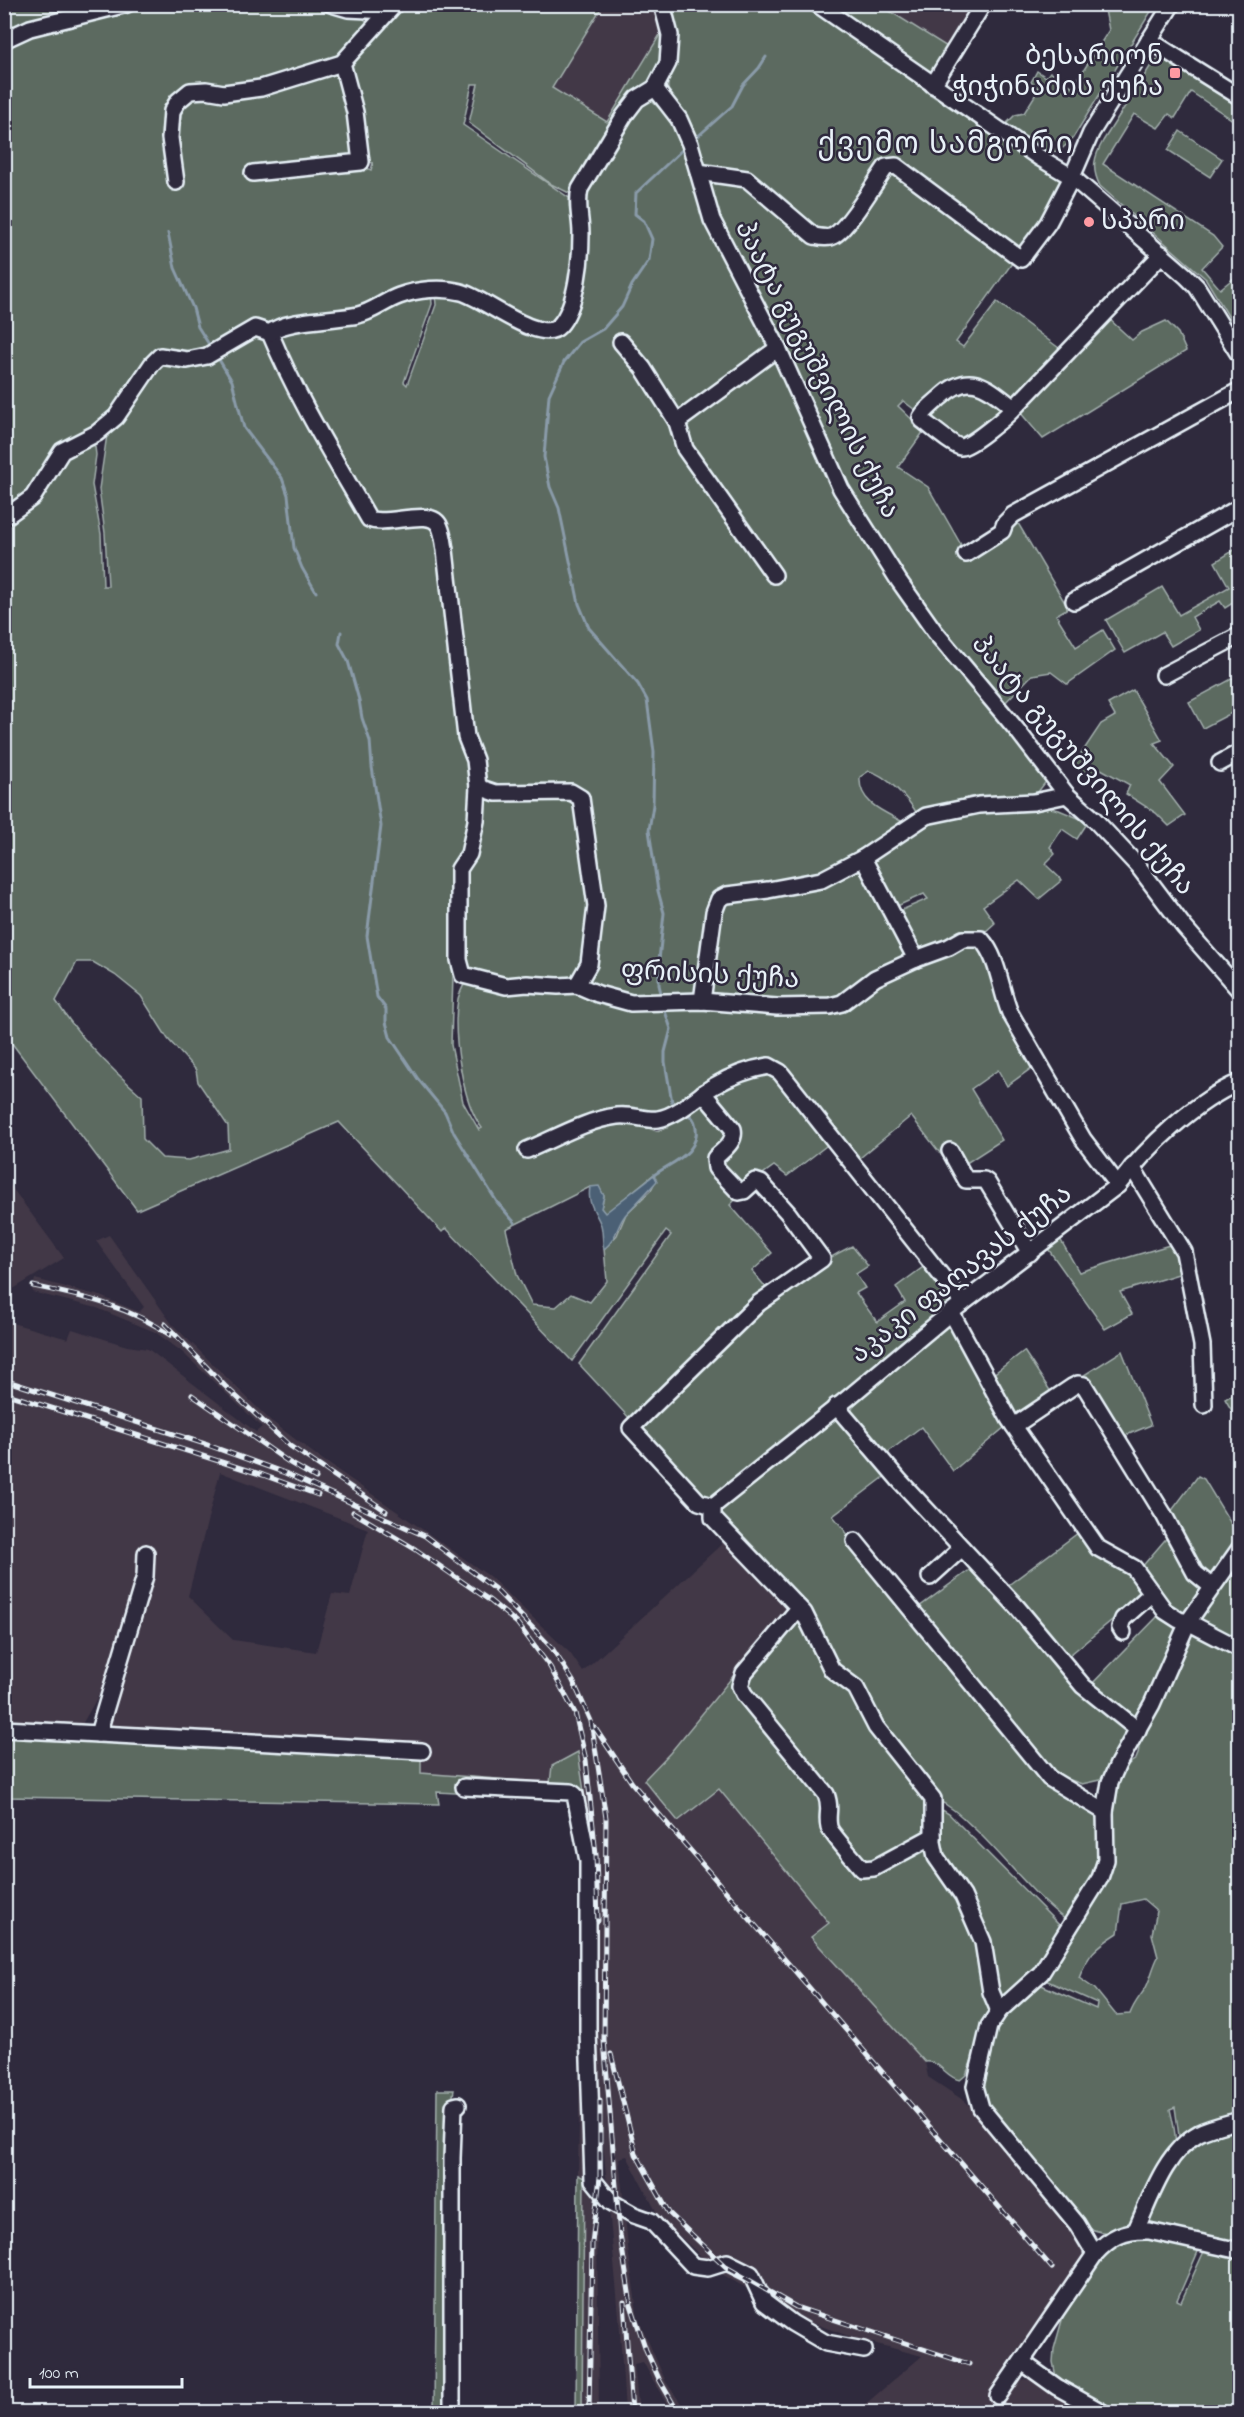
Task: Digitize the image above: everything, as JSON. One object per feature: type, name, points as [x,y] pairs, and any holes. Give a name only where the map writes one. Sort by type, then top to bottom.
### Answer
[{"type":"street","points":[[331,4],[348,9],[392,8]]},
{"type":"street","points":[[4,518],[33,497],[62,451],[97,433],[116,417],[152,364],[160,356],[187,360],[207,356],[255,328],[270,333],[282,326],[360,315],[400,295],[445,288],[466,293],[534,329],[547,331],[559,327],[571,302],[578,268],[581,234],[578,197],[580,189],[630,107],[637,99],[655,88],[668,63],[671,51],[670,35],[662,4]]},
{"type":"street","points":[[817,4],[1040,158],[1072,177],[1197,287],[1239,356]]},
{"type":"street","points":[[933,85],[983,4]]},
{"type":"street","points":[[698,172],[747,179],[814,236],[825,238],[833,237],[844,226],[885,167],[896,166],[1021,259],[1048,223],[1072,177],[1091,133],[1172,4]]},
{"type":"street","points":[[4,40],[30,27],[122,5]]},
{"type":"street","points":[[176,182],[170,138],[172,111],[178,101],[190,91],[206,90],[224,93],[261,88],[342,63],[392,8]]},
{"type":"street","points":[[1149,40],[1239,98]]},
{"type":"street","points":[[254,173],[361,162],[355,112],[342,63]]},
{"type":"street","name":"პაატა გუგუშვილის ქუჩა","points":[[655,88],[679,118],[690,144],[712,220],[778,348],[841,489],[899,581],[935,632],[1017,730],[1066,795],[1093,818],[1138,866],[1184,927],[1239,989]]},
{"type":"street","points":[[1014,408],[984,385],[966,383],[951,387],[922,415],[922,420],[961,447],[1005,417],[1014,408],[1162,254]]},
{"type":"street","name":"ფრისის ქუჩა","points":[[270,333],[282,363],[313,422],[369,519],[384,522],[423,516],[434,519],[440,525],[445,550],[466,737],[475,760],[478,787],[476,821],[469,854],[459,868],[459,960],[463,975],[506,986],[577,985],[598,994],[631,1003],[702,1000],[777,1007],[830,1006],[842,1003],[875,978],[916,959],[949,947],[963,939],[981,939],[988,947],[996,966],[1001,993],[1010,1012],[1083,1138],[1118,1185]]},
{"type":"street","points":[[621,342],[643,368],[677,422],[686,450],[774,575]]},
{"type":"street","points":[[677,422],[778,348]]},
{"type":"street","points":[[966,554],[1002,531],[1005,523],[1013,515],[1239,390]]},
{"type":"street","points":[[1074,601],[1239,507]]},
{"type":"street","points":[[1164,675],[1239,635]]},
{"type":"street","points":[[1220,763],[1239,752]]},
{"type":"street","points":[[478,787],[496,793],[570,792],[581,798],[596,906],[590,964],[577,985]]},
{"type":"street","points":[[702,1000],[714,912],[719,899],[727,895],[820,880],[863,858],[926,816],[980,805],[1034,802],[1066,795]]},
{"type":"street","points":[[863,858],[916,959]]},
{"type":"street","points":[[527,1150],[592,1122],[616,1116],[634,1115],[658,1119],[674,1113],[703,1093],[754,1068],[769,1066],[780,1072],[957,1308],[1014,1425],[1098,1548],[1134,1568],[1165,1611],[1239,1648]]},
{"type":"street","name":"აკაკი ფაღავას ქუჩა","points":[[713,1506],[957,1308],[1118,1185],[1132,1167],[1196,1107],[1239,1082]]},
{"type":"street","points":[[703,1093],[733,1129],[732,1141],[715,1158],[716,1168],[739,1192],[744,1191],[755,1181],[761,1183],[788,1213],[822,1259],[759,1303],[631,1428],[699,1502],[713,1506],[713,1518],[799,1608],[832,1670],[856,1688],[876,1727],[933,1799],[933,1836],[936,1857],[963,1896],[983,1942],[991,1992],[999,2011]]},
{"type":"street","points":[[950,1151],[966,1180],[987,1182],[1030,1253]]},
{"type":"street","points":[[1132,1167],[1184,1252],[1202,1345],[1204,1405]]},
{"type":"street","points":[[1014,1425],[1072,1387],[1078,1384],[1084,1385],[1164,1515],[1195,1574],[1212,1587]]},
{"type":"street","points":[[836,1406],[898,1480],[1017,1607],[1083,1686],[1138,1730]]},
{"type":"street","points":[[855,1541],[1049,1778],[1105,1812]]},
{"type":"street","points":[[930,1577],[962,1548]]},
{"type":"street","points":[[1095,2254],[1077,2224],[981,2108],[975,2086],[989,2026],[999,2011],[1041,1973],[1100,1878],[1106,1860],[1105,1812],[1110,1782],[1152,1704],[1188,1622],[1239,1548]]},
{"type":"street","points":[[98,1734],[145,1576],[146,1552]]},
{"type":"street","points":[[1123,1632],[1120,1627],[1123,1619],[1152,1593]]},
{"type":"street","points":[[799,1608],[744,1673],[740,1686],[744,1694],[826,1794],[831,1805],[829,1821],[831,1831],[862,1869],[874,1868],[933,1836]]},
{"type":"street","points":[[4,1729],[422,1751]]},
{"type":"street","points":[[464,1787],[571,1792],[575,1795],[588,1861],[588,2030],[593,2180],[611,2202],[634,2215],[651,2221],[693,2266],[708,2268],[727,2262],[751,2274],[764,2302],[792,2323],[826,2343],[864,2350]]},
{"type":"street","points":[[452,2412],[452,2158],[454,2106],[458,2105]]},
{"type":"street","points":[[1136,2230],[1153,2193],[1180,2147],[1200,2133],[1239,2120]]},
{"type":"street","points":[[998,2396],[1095,2254],[1106,2241],[1116,2235],[1136,2230],[1149,2231],[1239,2252]]},
{"type":"street","points":[[1022,2362],[1057,2387],[1102,2412]]},
{"type":"shaded area","points":[[603,5],[658,5],[664,28],[607,122],[552,88]]},
{"type":"shaded area","points":[[880,5],[977,5],[949,48]]},
{"type":"shaded area","points":[[4,1177],[64,1258],[5,1294],[4,1294]]},
{"type":"shaded area","points":[[109,1235],[172,1324],[270,1420],[316,1455],[489,1576],[570,1653],[583,1672],[725,1541],[789,1608],[670,1753],[644,1780],[719,1789],[829,1924],[811,1938],[925,2062],[928,2077],[966,2102],[1072,2230],[1083,2248],[1083,2260],[1046,2314],[1018,2349],[991,2393],[1000,2398],[1014,2380],[1034,2379],[1092,2412],[856,2412],[922,2356],[851,2337],[799,2318],[718,2272],[659,2217],[627,2156],[619,2158],[638,2318],[666,2382],[687,2412],[671,2412],[643,2362],[634,2364],[639,2412],[625,2412],[619,2316],[602,2132],[596,2131],[599,2412],[582,2412],[584,2178],[578,2175],[585,1798],[578,1752],[552,1766],[551,1783],[421,1773],[421,1742],[105,1727],[135,1587],[105,1684],[81,1726],[5,1722],[5,1321],[68,1339],[72,1329],[127,1346],[148,1349],[256,1432],[262,1427],[181,1351],[155,1332],[97,1308],[32,1292],[35,1279],[100,1296],[139,1312],[144,1307],[96,1241]],"holes":[[[220,1472],[368,1529],[350,1596],[332,1594],[316,1652],[233,1640],[188,1596]]]},
{"type":"green space","points":[[432,4],[603,5],[552,88],[607,122],[664,28],[665,46],[657,73],[611,125],[571,194],[551,184],[469,123],[478,84],[472,84],[463,125],[575,202],[575,265],[564,313],[548,327],[533,326],[474,293],[448,284],[397,293],[358,312],[254,325],[204,353],[184,356],[161,351],[149,357],[117,409],[101,425],[60,448],[32,493],[5,514],[5,46],[23,36],[54,30],[88,17],[145,5],[299,5],[364,18],[367,23],[357,38],[338,59],[326,66],[257,85],[235,88],[197,87],[185,91],[186,97],[197,94],[227,96],[247,94],[338,70],[343,77],[352,109],[357,153],[352,160],[252,170],[253,175],[360,165],[371,170],[373,163],[363,160],[346,62],[403,5],[418,5],[430,12],[436,8]]},
{"type":"green space","points":[[667,4],[808,5],[931,95],[1063,182],[1062,191],[1019,250],[891,158],[881,166],[839,225],[826,230],[814,229],[790,214],[747,176],[731,172],[700,170],[668,94]]},
{"type":"green space","points":[[5,5],[109,5],[5,28]]},
{"type":"green space","points":[[830,5],[880,5],[949,48],[933,74],[928,74]]},
{"type":"green space","points":[[1104,5],[1155,5],[1071,141],[1059,151],[1042,152],[1003,127],[1015,115],[1024,113],[1039,89],[1031,82],[1037,71],[1046,77],[1050,72],[1073,87],[1109,30]]},
{"type":"green space","points":[[1159,59],[1239,107],[1239,124],[1191,92],[1175,118],[1169,114],[1158,128],[1134,114],[1103,164],[1213,236],[1222,247],[1202,268],[1220,289],[1239,274],[1239,334],[1206,279],[1100,186],[1095,174],[1097,152],[1103,141],[1153,62]]},
{"type":"green space","points":[[648,98],[674,121],[770,341],[769,349],[680,416],[692,453],[685,427],[688,420],[777,357],[839,491],[1048,779],[1034,797],[917,814],[896,788],[882,777],[869,771],[860,777],[864,794],[869,801],[907,824],[816,877],[722,891],[698,994],[632,1000],[586,984],[603,901],[584,798],[485,786],[468,738],[444,525],[373,519],[277,338],[280,334],[431,292],[432,304],[404,382],[407,385],[436,305],[435,293],[439,292],[560,331],[591,174],[638,102]]},
{"type":"green space","points":[[1180,131],[1222,159],[1210,177],[1168,150]]},
{"type":"green space","points":[[895,170],[1015,259],[956,342],[963,347],[997,302],[1063,351],[1006,412],[962,442],[958,442],[903,401],[898,406],[924,431],[898,467],[928,487],[964,550],[1015,518],[1068,608],[1056,615],[1076,647],[1103,630],[1115,650],[1067,684],[1051,672],[1032,675],[1002,706],[941,635],[843,488],[716,220],[702,175],[739,179],[821,243],[889,171]]},
{"type":"green space","points":[[1108,318],[1132,340],[1142,332],[1166,321],[1178,333],[1186,351],[1043,439],[1019,411]]},
{"type":"green space","points":[[255,333],[268,336],[303,421],[310,421],[364,519],[428,521],[440,537],[471,760],[474,819],[456,869],[451,1045],[463,1102],[479,1130],[482,1128],[475,1117],[464,1085],[456,1030],[458,999],[465,982],[579,990],[598,998],[826,1010],[877,982],[968,945],[982,949],[992,972],[996,996],[1037,1064],[1007,1086],[998,1070],[971,1089],[1002,1140],[954,1171],[911,1116],[855,1162],[772,1062],[667,1111],[594,1125],[633,1121],[656,1131],[667,1128],[701,1097],[728,1130],[728,1137],[718,1145],[713,1153],[713,1169],[722,1185],[735,1200],[730,1205],[772,1253],[752,1271],[769,1291],[632,1421],[579,1364],[671,1235],[666,1231],[572,1361],[446,1228],[442,1232],[339,1122],[137,1210],[5,1034],[5,523],[73,449],[91,442],[95,447],[96,455],[92,485],[101,534],[103,586],[108,586],[105,533],[99,489],[108,428],[160,361],[189,363]],"holes":[[[77,962],[93,962],[115,975],[141,996],[168,1039],[196,1070],[198,1082],[228,1126],[229,1149],[189,1160],[162,1158],[143,1139],[142,1096],[96,1051],[56,1001]],[[653,1175],[654,1184],[651,1190],[626,1214],[617,1235],[604,1249],[607,1281],[590,1302],[571,1294],[556,1307],[532,1305],[517,1275],[506,1229],[590,1187],[599,1187],[604,1196],[601,1208],[605,1214]]]},
{"type":"green space","points":[[1239,547],[1239,599],[1225,608],[1220,601],[1192,617],[1199,630],[1171,646],[1162,632],[1125,653],[1106,620],[1162,587],[1179,615],[1229,587],[1215,562]]},
{"type":"green space","points":[[1239,675],[1239,709],[1203,728],[1189,702]]},
{"type":"green space","points":[[1133,690],[1162,740],[1154,743],[1174,767],[1160,782],[1185,815],[1169,826],[1156,813],[1126,794],[1130,785],[1101,769],[1092,778],[1073,766],[1101,724],[1115,716],[1108,704]]},
{"type":"green space","points":[[481,793],[573,798],[593,896],[588,956],[572,980],[503,983],[465,967],[461,873]]},
{"type":"green space","points":[[1037,805],[1059,810],[1088,822],[1077,839],[1062,829],[1050,847],[1055,854],[1045,864],[1062,880],[1039,899],[1019,880],[983,906],[995,923],[985,932],[972,932],[916,951],[897,912],[928,899],[924,894],[895,907],[870,860],[926,819]]},
{"type":"green space","points":[[858,865],[909,953],[907,959],[839,1000],[827,1003],[708,998],[721,903]]},
{"type":"green space","points":[[769,1069],[830,1143],[787,1176],[774,1166],[743,1188],[717,1165],[733,1142],[710,1094]]},
{"type":"green space","points":[[1059,1237],[1079,1272],[1173,1244],[1185,1272],[1120,1292],[1132,1314],[1105,1329],[1046,1246]]},
{"type":"green space","points":[[852,1246],[868,1266],[856,1274],[865,1288],[856,1293],[877,1322],[905,1302],[896,1287],[926,1265],[949,1295],[951,1302],[849,1394],[712,1499],[703,1500],[642,1433],[641,1425],[739,1326],[793,1282]]},
{"type":"green space","points":[[951,1315],[1006,1426],[953,1471],[921,1427],[883,1456],[851,1412],[854,1405]]},
{"type":"green space","points":[[1024,1351],[1053,1395],[1018,1421],[992,1375]]},
{"type":"green space","points":[[1122,1351],[1151,1425],[1119,1438],[1081,1377]]},
{"type":"green space","points":[[1239,1391],[1239,1423],[1225,1399]]},
{"type":"green space","points":[[835,1414],[887,1475],[833,1516],[1029,1760],[1102,1816],[1101,1854],[1097,1872],[1066,1920],[1042,1899],[966,1821],[935,1799],[826,1650],[718,1518],[718,1506]]},
{"type":"green space","points":[[1198,1476],[1204,1479],[1239,1537],[1239,1542],[1212,1583],[1198,1572],[1170,1513]]},
{"type":"green space","points":[[1078,1533],[1089,1545],[1134,1574],[1146,1592],[1066,1658],[1003,1589]]},
{"type":"green space","points":[[1170,1534],[1205,1590],[1185,1618],[1173,1611],[1140,1569]]},
{"type":"green space","points":[[1239,1561],[1239,1644],[1196,1619]]},
{"type":"green space","points":[[975,1566],[1130,1729],[1104,1779],[1082,1784],[1050,1773],[915,1610]]},
{"type":"green space","points":[[789,1608],[800,1614],[846,1688],[929,1799],[929,1844],[957,1895],[978,1943],[991,2010],[966,2075],[960,2080],[955,2079],[934,2063],[925,2062],[811,1937],[829,1923],[719,1789],[678,1821],[644,1780],[670,1753]]},
{"type":"green space","points":[[1160,1614],[1180,1628],[1136,1721],[1090,1686]]},
{"type":"green space","points":[[1189,1630],[1239,1653],[1239,2117],[1180,2143],[1175,2107],[1170,2109],[1175,2137],[1172,2154],[1138,2215],[1121,2230],[1110,2233],[1097,2231],[1081,2224],[984,2107],[982,2065],[989,2042],[1003,2017],[1039,1984],[1096,2009],[1097,2003],[1045,1980],[1104,1887],[1110,1872],[1111,1796],[1124,1767],[1136,1759],[1141,1734],[1166,1695]],"holes":[[[1143,1899],[1157,1911],[1152,1934],[1158,1957],[1148,1983],[1130,2014],[1116,2015],[1095,1989],[1079,1978],[1094,1952],[1118,1933],[1122,1904]]]},
{"type":"green space","points":[[4,1734],[421,1757],[421,1773],[550,1783],[552,1766],[578,1752],[585,1798],[583,1844],[569,1799],[437,1792],[439,1804],[5,1797]]},
{"type":"green space","points":[[939,1808],[949,1814],[1061,1927],[1040,1967],[1003,2003],[992,1984],[938,1851]]},
{"type":"green space","points":[[437,2090],[454,2090],[452,2101],[450,2412],[434,2412]]},
{"type":"green space","points":[[1239,2122],[1239,2247],[1144,2226],[1169,2170],[1190,2141]]},
{"type":"green space","points":[[578,2175],[584,2178],[582,2412],[576,2412]]},
{"type":"green space","points":[[1134,2234],[1200,2247],[1177,2300],[1181,2302],[1205,2249],[1239,2257],[1239,2412],[1109,2412],[1065,2387],[1056,2377],[1053,2362],[1054,2349],[1064,2313],[1101,2252]]},
{"type":"water","points":[[654,1175],[657,1181],[624,1217],[609,1245],[604,1249],[601,1225],[591,1203],[590,1187],[599,1186],[604,1196],[601,1208],[605,1213]]},
{"type":"waterway","points":[[696,138],[732,106],[743,85],[766,57]]},
{"type":"waterway","points":[[661,993],[659,960],[664,913],[658,891],[649,830],[653,805],[654,752],[647,700],[638,684],[589,628],[579,604],[559,508],[550,487],[544,457],[549,395],[564,362],[580,342],[603,329],[622,307],[632,285],[649,260],[652,239],[644,221],[635,214],[636,193],[683,149]]},
{"type":"waterway","points":[[168,233],[175,268],[193,308],[198,327],[210,346]]},
{"type":"waterway","points":[[218,358],[232,381],[244,428],[282,478],[288,495],[294,548],[316,592]]},
{"type":"waterway","points":[[341,632],[339,644],[348,661],[370,741],[381,826],[367,936],[377,997],[386,1009],[386,1022],[390,1037],[418,1079],[445,1112],[454,1133],[497,1202],[515,1223]]},
{"type":"waterway","points":[[665,1011],[671,1029],[665,1062],[672,1102]]},
{"type":"waterway","points":[[654,1175],[683,1156],[694,1144],[696,1124],[691,1117],[685,1114]]},
{"type":"railway","points":[[33,1286],[121,1309],[155,1325],[170,1335]]},
{"type":"railway","points":[[165,1324],[225,1386],[290,1446],[386,1511]]},
{"type":"railway","points":[[4,1380],[205,1444],[285,1473],[425,1536],[495,1589],[552,1648],[573,1681],[591,1721],[606,1818],[604,2040],[620,2235],[631,2305],[646,2350],[678,2412]]},
{"type":"railway","points":[[4,1393],[263,1475],[318,1495]]},
{"type":"railway","points":[[192,1395],[290,1463],[316,1478]]},
{"type":"railway","points":[[353,1512],[415,1549],[489,1600],[517,1623],[550,1667],[575,1713],[586,1760],[596,1855],[598,1921]]},
{"type":"railway","points":[[595,1728],[632,1783],[1052,2268]]},
{"type":"railway","points":[[611,2054],[636,2154],[669,2213],[726,2267],[796,2307],[969,2364]]},
{"type":"railway","points":[[589,2412],[592,2243],[600,2177],[600,2101]]},
{"type":"railway","points":[[624,2302],[632,2412]]},
{"type":"place","name":"ბესარიონ ჭიჭინაძის ქუჩა","points":[[1175,73]]},
{"type":"place","name":"სპარი","points":[[1089,222]]},
{"type":"district","name":"ქვემო სამგორი","points":[[946,146]]}]
